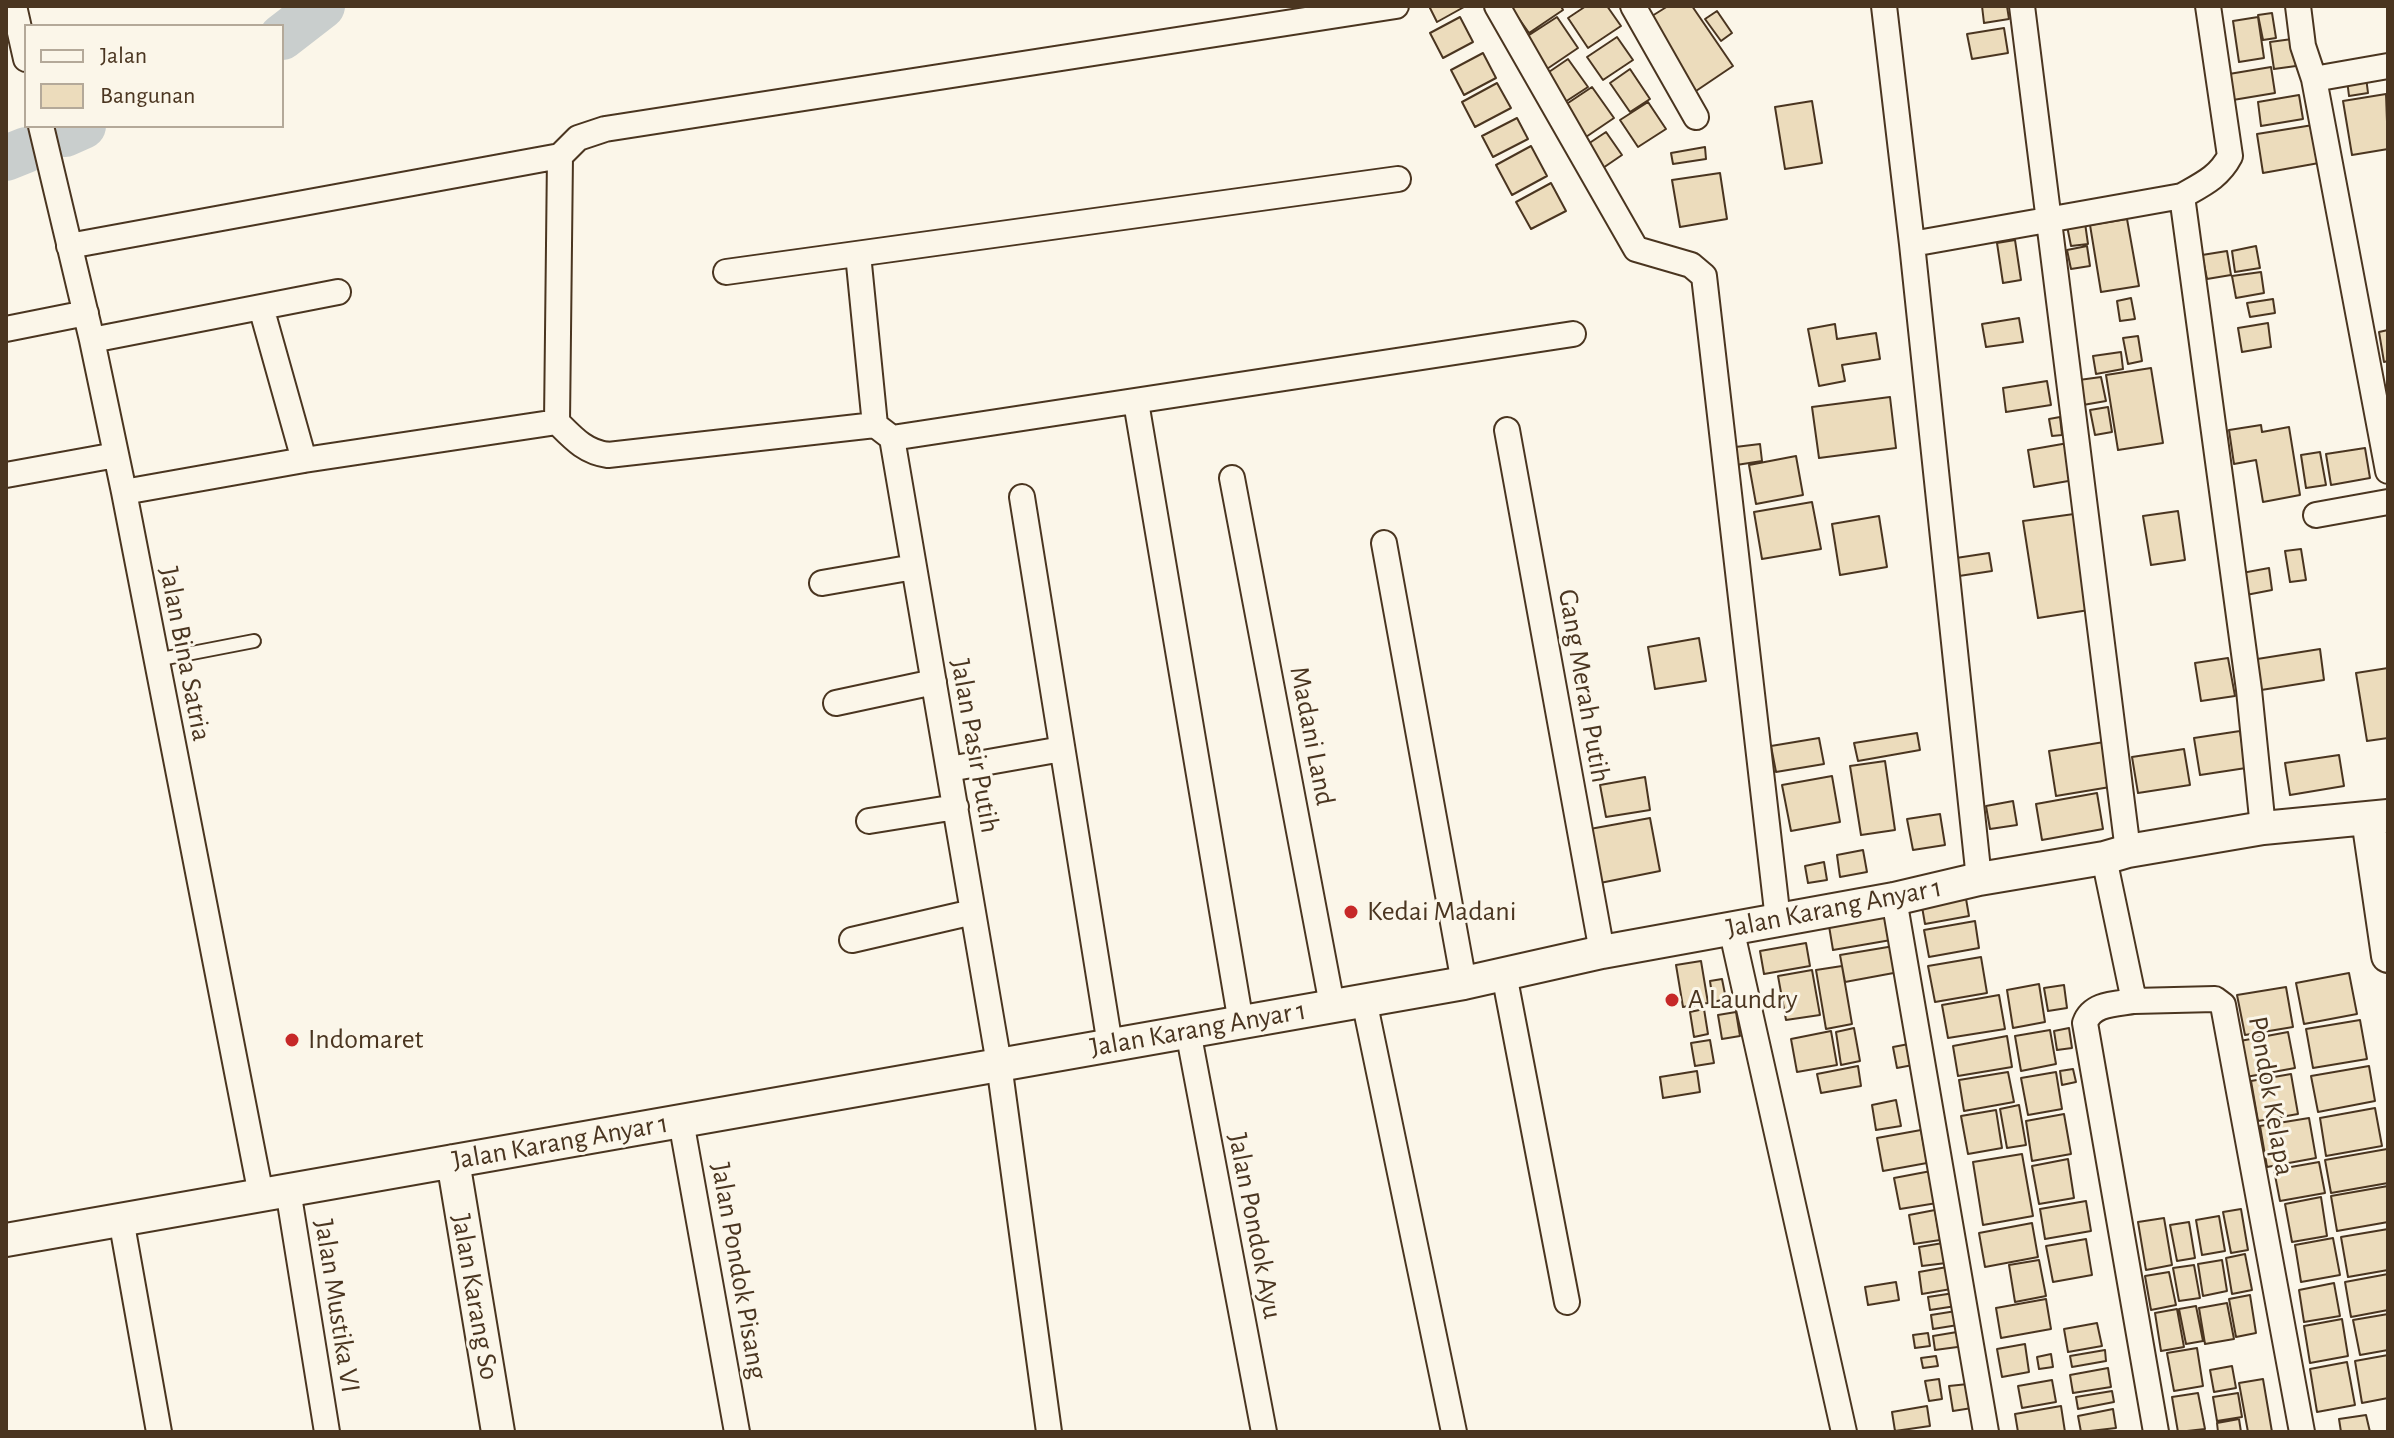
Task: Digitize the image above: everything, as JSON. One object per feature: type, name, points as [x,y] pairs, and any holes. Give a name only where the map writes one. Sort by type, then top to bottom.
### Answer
[{"type":"main road","name":"Jalan Karang Anyar 1","points":[[6,1240],[1464,983],[1602,952],[1894,899],[1979,879],[2116,854],[2263,828],[2378,817]]},
{"type":"main road","points":[[2378,817],[2388,956]]},
{"type":"main road","name":"Jalan Karang So","points":[[453,1161],[498,1432]]},
{"type":"street","points":[[14,6],[24,50]]},
{"type":"street","points":[[69,246],[560,156],[578,138],[605,129],[1396,6]]},
{"type":"street","points":[[1497,6],[1636,249],[1691,265],[1704,276],[1778,920]]},
{"type":"street","points":[[1633,6],[1696,117]]},
{"type":"street","points":[[1884,6],[1979,879]]},
{"type":"street","points":[[2022,6],[2051,221],[2134,1001],[2099,1007],[2088,1015],[2085,1023],[2156,1432]]},
{"type":"street","points":[[1912,244],[2182,196],[2222,171],[2230,156],[2208,6]]},
{"type":"street","points":[[2298,6],[2303,46],[2314,79],[2388,471]]},
{"type":"street","points":[[2314,79],[2388,66]]},
{"type":"street","name":"Jalan Bina Satria","points":[[41,128],[92,340],[156,660],[275,1193]]},
{"type":"street","points":[[560,156],[557,422],[583,447],[594,453],[608,455],[884,431],[1136,402],[1573,334]]},
{"type":"street","points":[[726,272],[1398,179]]},
{"type":"street","points":[[2182,196],[2249,690],[2263,828]]},
{"type":"street","name":"Jalan Pasir Putih","points":[[858,254],[884,431],[914,567],[999,1064],[1049,1432]]},
{"type":"street","points":[[92,340],[338,292]]},
{"type":"street","points":[[261,307],[304,460]]},
{"type":"street","points":[[6,329],[86,313]]},
{"type":"street","points":[[1136,402],[1241,1023]]},
{"type":"street","points":[[124,492],[304,460],[557,422]]},
{"type":"street","name":"Gang Merah Putih","points":[[1507,430],[1602,952]]},
{"type":"street","points":[[6,475],[116,455]]},
{"type":"street","name":"Madani Land","points":[[1232,478],[1348,1003],[1454,1432]]},
{"type":"street","points":[[1022,497],[1110,1045]]},
{"type":"street","points":[[2316,515],[2388,502]]},
{"type":"street","points":[[1384,543],[1464,983]]},
{"type":"street","points":[[822,583],[914,567]]},
{"type":"street","points":[[836,703],[934,682]]},
{"type":"street","points":[[949,769],[1062,749]]},
{"type":"street","points":[[869,821],[956,807]]},
{"type":"street","points":[[1894,899],[1986,1432]]},
{"type":"street","points":[[852,940],[973,912]]},
{"type":"street","points":[[1731,928],[1844,1432]]},
{"type":"street","points":[[1504,974],[1567,1302]]},
{"type":"street","name":"Pondok Kelapa","points":[[2134,1001],[2215,999],[2223,1005],[2302,1432]]},
{"type":"street","name":"Jalan Pondok Ayu","points":[[1188,1031],[1264,1432]]},
{"type":"street","name":"Jalan Pondok Pisang","points":[[681,1121],[737,1432]]},
{"type":"street","name":"Jalan Mustika VI","points":[[275,1193],[327,1432]]},
{"type":"street","points":[[121,1219],[159,1432]]},
{"type":"lane","points":[[156,660],[254,641]]},
{"type":"building","points":[[1429,6],[1463,6],[1464,7],[1437,22]]},
{"type":"building","points":[[1510,6],[1561,6],[1563,10],[1529,33]]},
{"type":"building","points":[[1586,6],[1607,6],[1621,26],[1588,48],[1568,18]]},
{"type":"building","points":[[1668,6],[1692,6],[1733,66],[1693,93],[1644,21]]},
{"type":"building","points":[[1982,6],[2007,6],[2009,19],[1984,23]]},
{"type":"building","points":[[1717,11],[1732,33],[1721,41],[1705,19]]},
{"type":"building","points":[[2272,13],[2276,38],[2263,40],[2258,15]]},
{"type":"building","points":[[1460,17],[1473,42],[1443,58],[1430,33]]},
{"type":"building","points":[[1557,17],[1578,48],[1544,71],[1523,39]]},
{"type":"building","points":[[2258,17],[2264,58],[2239,62],[2233,21]]},
{"type":"building","points":[[2004,28],[2008,53],[1972,59],[1967,34]]},
{"type":"building","points":[[1617,37],[1633,60],[1603,80],[1587,57]]},
{"type":"building","points":[[2292,39],[2296,66],[2274,69],[2270,42]]},
{"type":"building","points":[[1483,53],[1496,78],[1464,95],[1451,70]]},
{"type":"building","points":[[1568,59],[1588,87],[1565,102],[1546,74]]},
{"type":"building","points":[[2271,67],[2275,93],[2233,100],[2229,74]]},
{"type":"building","points":[[1630,69],[1650,99],[1630,112],[1610,83]]},
{"type":"building","points":[[2366,77],[2368,93],[2349,96],[2347,80]]},
{"type":"building","points":[[1497,83],[1511,108],[1475,127],[1462,102]]},
{"type":"building","points":[[1592,87],[1614,118],[1583,139],[1562,107]]},
{"type":"building","points":[[2386,94],[2388,149],[2352,155],[2343,101]]},
{"type":"building","points":[[2299,95],[2303,119],[2261,126],[2258,102]]},
{"type":"building","points":[[1812,101],[1822,163],[1785,169],[1775,107]]},
{"type":"building","points":[[1648,102],[1666,129],[1638,147],[1620,120]]},
{"type":"building","points":[[1517,118],[1528,139],[1493,157],[1482,136]]},
{"type":"building","points":[[2313,125],[2319,163],[2263,173],[2257,134]]},
{"type":"building","points":[[1606,132],[1622,155],[1600,170],[1585,146]]},
{"type":"building","points":[[1531,146],[1547,176],[1512,195],[1496,165]]},
{"type":"building","points":[[1705,147],[1706,159],[1673,164],[1671,153]]},
{"type":"building","points":[[1720,173],[1727,219],[1680,227],[1672,180]]},
{"type":"building","points":[[1551,183],[1566,211],[1531,229],[1516,202]]},
{"type":"building","points":[[2127,219],[2139,286],[2101,292],[2090,225]]},
{"type":"building","points":[[2085,223],[2088,244],[2071,246],[2067,226]]},
{"type":"building","points":[[2015,240],[2021,280],[2003,283],[1997,243]]},
{"type":"building","points":[[2087,246],[2090,266],[2071,269],[2067,250]]},
{"type":"building","points":[[2256,246],[2260,268],[2235,272],[2232,251]]},
{"type":"building","points":[[2227,251],[2231,275],[2207,279],[2202,255]]},
{"type":"building","points":[[2261,272],[2264,293],[2236,298],[2232,276]]},
{"type":"building","points":[[2131,298],[2135,319],[2120,321],[2117,301]]},
{"type":"building","points":[[2273,299],[2275,313],[2250,317],[2247,303]]},
{"type":"building","points":[[2019,318],[2023,342],[1986,347],[1982,324]]},
{"type":"building","points":[[2268,323],[2271,347],[2242,352],[2238,328]]},
{"type":"building","points":[[1835,324],[1837,339],[1876,333],[1880,359],[1842,365],[1845,381],[1819,386],[1808,329]]},
{"type":"building","points":[[2388,330],[2388,361],[2384,362],[2379,332]]},
{"type":"building","points":[[2138,336],[2142,361],[2128,364],[2123,338]]},
{"type":"building","points":[[2121,352],[2123,369],[2096,374],[2093,356]]},
{"type":"building","points":[[2151,368],[2163,443],[2118,450],[2106,375]]},
{"type":"building","points":[[2101,377],[2106,401],[2083,405],[2079,380]]},
{"type":"building","points":[[2047,381],[2051,405],[2006,412],[2003,388]]},
{"type":"building","points":[[1890,397],[1896,448],[1819,458],[1812,407]]},
{"type":"building","points":[[2108,407],[2112,432],[2095,435],[2090,410]]},
{"type":"building","points":[[2060,417],[2062,435],[2052,436],[2049,419]]},
{"type":"building","points":[[2261,425],[2262,432],[2289,427],[2300,495],[2263,502],[2256,460],[2234,464],[2229,430]]},
{"type":"building","points":[[2068,443],[2074,480],[2034,487],[2028,450]]},
{"type":"building","points":[[1760,444],[1762,461],[1730,466],[1727,448]]},
{"type":"building","points":[[2365,448],[2370,478],[2331,485],[2326,454]]},
{"type":"building","points":[[2320,452],[2326,485],[2306,488],[2301,455]]},
{"type":"building","points":[[1796,456],[1803,495],[1756,504],[1749,465]]},
{"type":"building","points":[[1812,502],[1821,549],[1762,559],[1754,512]]},
{"type":"building","points":[[2178,511],[2185,560],[2151,565],[2143,516]]},
{"type":"building","points":[[2074,514],[2089,610],[2038,618],[2023,521]]},
{"type":"building","points":[[1879,516],[1887,567],[1840,575],[1832,524]]},
{"type":"building","points":[[2301,549],[2306,580],[2290,582],[2285,551]]},
{"type":"building","points":[[1989,553],[1992,571],[1959,576],[1956,558]]},
{"type":"building","points":[[2269,568],[2272,590],[2246,595],[2242,573]]},
{"type":"building","points":[[1699,638],[1706,681],[1655,689],[1648,647]]},
{"type":"building","points":[[2320,649],[2324,680],[2255,691],[2251,660]]},
{"type":"building","points":[[2228,658],[2235,696],[2201,701],[2195,663]]},
{"type":"building","points":[[2388,668],[2388,738],[2367,741],[2356,673]]},
{"type":"building","points":[[2240,731],[2246,768],[2200,775],[2194,738]]},
{"type":"building","points":[[1917,733],[1920,750],[1858,761],[1854,743]]},
{"type":"building","points":[[1819,738],[1824,764],[1776,772],[1771,746]]},
{"type":"building","points":[[2104,742],[2110,787],[2056,796],[2049,751]]},
{"type":"building","points":[[2184,749],[2190,785],[2138,793],[2132,757]]},
{"type":"building","points":[[2339,755],[2344,786],[2290,795],[2285,763]]},
{"type":"building","points":[[1885,761],[1895,830],[1861,835],[1850,766]]},
{"type":"building","points":[[1832,776],[1840,822],[1791,831],[1782,785]]},
{"type":"building","points":[[1645,777],[1650,810],[1606,817],[1600,785]]},
{"type":"building","points":[[2097,793],[2103,829],[2042,840],[2036,804]]},
{"type":"building","points":[[2013,801],[2017,825],[1990,829],[1986,806]]},
{"type":"building","points":[[1940,814],[1945,845],[1913,850],[1907,819]]},
{"type":"building","points":[[1650,818],[1660,871],[1600,883],[1590,829]]},
{"type":"building","points":[[1863,850],[1867,872],[1840,877],[1837,855]]},
{"type":"building","points":[[1824,862],[1827,880],[1808,883],[1805,866]]},
{"type":"building","points":[[1965,893],[1969,916],[1925,924],[1921,901]]},
{"type":"building","points":[[1887,916],[1891,940],[1833,950],[1829,926]]},
{"type":"building","points":[[1975,921],[1979,948],[1929,957],[1924,930]]},
{"type":"building","points":[[1806,943],[1810,966],[1764,974],[1760,951]]},
{"type":"building","points":[[1894,946],[1899,972],[1845,982],[1840,955]]},
{"type":"building","points":[[1981,957],[1987,993],[1935,1002],[1928,966]]},
{"type":"building","points":[[1701,961],[1708,1003],[1683,1007],[1676,965]]},
{"type":"building","points":[[1842,966],[1852,1024],[1826,1029],[1816,970]]},
{"type":"building","points":[[1812,970],[1820,1015],[1786,1020],[1778,976]]},
{"type":"building","points":[[2349,973],[2357,1014],[2304,1024],[2296,983]]},
{"type":"building","points":[[1722,979],[1726,999],[1713,1002],[1710,981]]},
{"type":"building","points":[[2039,984],[2045,1022],[2013,1028],[2007,990]]},
{"type":"building","points":[[2064,985],[2067,1008],[2048,1011],[2044,988]]},
{"type":"building","points":[[2286,987],[2293,1027],[2245,1035],[2237,995]]},
{"type":"building","points":[[1999,995],[2005,1029],[1948,1038],[1942,1005]]},
{"type":"building","points":[[1704,1009],[1708,1034],[1694,1037],[1690,1012]]},
{"type":"building","points":[[1736,1012],[1740,1036],[1722,1039],[1718,1015]]},
{"type":"building","points":[[2360,1020],[2367,1059],[2313,1068],[2306,1029]]},
{"type":"building","points":[[1854,1028],[1860,1061],[1841,1065],[1836,1032]]},
{"type":"building","points":[[2069,1028],[2072,1048],[2057,1050],[2054,1031]]},
{"type":"building","points":[[2050,1030],[2056,1064],[2021,1071],[2015,1036]]},
{"type":"building","points":[[1831,1031],[1837,1065],[1797,1072],[1791,1039]]},
{"type":"building","points":[[2288,1032],[2295,1068],[2246,1077],[2240,1041]]},
{"type":"building","points":[[2007,1036],[2012,1067],[1958,1076],[1953,1046]]},
{"type":"building","points":[[1710,1040],[1714,1063],[1695,1066],[1691,1043]]},
{"type":"building","points":[[1914,1043],[1918,1064],[1897,1068],[1893,1047]]},
{"type":"building","points":[[1858,1066],[1861,1086],[1821,1093],[1817,1074]]},
{"type":"building","points":[[2369,1066],[2375,1101],[2318,1112],[2311,1076]]},
{"type":"building","points":[[2073,1069],[2076,1082],[2062,1085],[2060,1071]]},
{"type":"building","points":[[1697,1071],[1700,1092],[1663,1098],[1660,1077]]},
{"type":"building","points":[[2008,1072],[2014,1102],[1964,1111],[1959,1080]]},
{"type":"building","points":[[2056,1072],[2062,1109],[2028,1115],[2021,1078]]},
{"type":"building","points":[[2291,1074],[2298,1114],[2258,1121],[2251,1081]]},
{"type":"building","points":[[1896,1100],[1901,1126],[1876,1130],[1872,1105]]},
{"type":"building","points":[[2019,1105],[2026,1145],[2007,1148],[2000,1109]]},
{"type":"building","points":[[2375,1108],[2382,1146],[2326,1156],[2320,1118]]},
{"type":"building","points":[[1996,1110],[2002,1148],[1968,1154],[1961,1116]]},
{"type":"building","points":[[2064,1114],[2071,1154],[2032,1161],[2026,1121]]},
{"type":"building","points":[[2309,1118],[2316,1158],[2267,1167],[2260,1126]]},
{"type":"building","points":[[1921,1130],[1927,1163],[1883,1171],[1877,1138]]},
{"type":"building","points":[[2387,1149],[2388,1183],[2331,1193],[2325,1160]]},
{"type":"building","points":[[2022,1154],[2033,1216],[1983,1225],[1973,1162]]},
{"type":"building","points":[[2068,1159],[2074,1198],[2039,1204],[2032,1166]]},
{"type":"building","points":[[2319,1162],[2325,1193],[2280,1201],[2274,1170]]},
{"type":"building","points":[[1931,1171],[1937,1203],[1900,1209],[1894,1178]]},
{"type":"building","points":[[2388,1186],[2388,1222],[2337,1231],[2331,1196]]},
{"type":"building","points":[[2321,1197],[2327,1236],[2292,1242],[2285,1204]]},
{"type":"building","points":[[2086,1201],[2091,1231],[2045,1239],[2040,1209]]},
{"type":"building","points":[[2241,1209],[2248,1250],[2231,1253],[2223,1212]]},
{"type":"building","points":[[1935,1210],[1940,1240],[1914,1244],[1909,1215]]},
{"type":"building","points":[[2219,1216],[2225,1251],[2202,1255],[2196,1220]]},
{"type":"building","points":[[2164,1218],[2172,1265],[2146,1270],[2138,1222]]},
{"type":"building","points":[[2189,1222],[2195,1258],[2177,1261],[2170,1225]]},
{"type":"building","points":[[2032,1223],[2038,1257],[1985,1267],[1979,1233]]},
{"type":"building","points":[[2388,1229],[2388,1270],[2348,1277],[2341,1237]]},
{"type":"building","points":[[2333,1238],[2340,1275],[2301,1282],[2295,1245]]},
{"type":"building","points":[[2086,1239],[2092,1275],[2053,1282],[2046,1246]]},
{"type":"building","points":[[1943,1243],[1946,1263],[1922,1266],[1919,1247]]},
{"type":"building","points":[[2245,1254],[2252,1290],[2232,1294],[2226,1258]]},
{"type":"building","points":[[2039,1260],[2046,1296],[2015,1302],[2009,1265]]},
{"type":"building","points":[[2222,1260],[2227,1291],[2203,1296],[2198,1264]]},
{"type":"building","points":[[2194,1265],[2200,1298],[2179,1301],[2173,1268]]},
{"type":"building","points":[[1947,1267],[1951,1289],[1922,1294],[1919,1272]]},
{"type":"building","points":[[2169,1272],[2176,1305],[2151,1310],[2145,1276]]},
{"type":"building","points":[[2388,1274],[2388,1310],[2351,1317],[2345,1282]]},
{"type":"building","points":[[1896,1282],[1899,1300],[1868,1305],[1865,1287]]},
{"type":"building","points":[[2334,1283],[2340,1316],[2304,1322],[2299,1290]]},
{"type":"building","points":[[1954,1293],[1956,1306],[1930,1310],[1928,1297]]},
{"type":"building","points":[[2250,1295],[2256,1333],[2236,1337],[2229,1299]]},
{"type":"building","points":[[2046,1299],[2051,1329],[2001,1338],[1996,1308]]},
{"type":"building","points":[[2227,1303],[2234,1339],[2205,1344],[2199,1308]]},
{"type":"building","points":[[2196,1306],[2203,1341],[2186,1344],[2179,1309]]},
{"type":"building","points":[[2177,1309],[2184,1347],[2161,1351],[2155,1313]]},
{"type":"building","points":[[1956,1311],[1958,1325],[1933,1329],[1931,1315]]},
{"type":"building","points":[[2388,1314],[2388,1350],[2360,1355],[2353,1320]]},
{"type":"building","points":[[2342,1319],[2348,1356],[2310,1363],[2304,1326]]},
{"type":"building","points":[[2097,1323],[2102,1346],[2068,1352],[2064,1329]]},
{"type":"building","points":[[1963,1331],[1965,1346],[1935,1350],[1933,1336]]},
{"type":"building","points":[[1928,1333],[1930,1346],[1915,1348],[1913,1335]]},
{"type":"building","points":[[2025,1344],[2029,1372],[2002,1377],[1997,1349]]},
{"type":"building","points":[[2197,1348],[2203,1386],[2174,1391],[2167,1353]]},
{"type":"building","points":[[2105,1350],[2106,1361],[2072,1367],[2070,1356]]},
{"type":"building","points":[[2051,1354],[2053,1367],[2039,1369],[2037,1357]]},
{"type":"building","points":[[2388,1355],[2388,1398],[2362,1403],[2355,1361]]},
{"type":"building","points":[[1936,1356],[1938,1366],[1923,1368],[1921,1358]]},
{"type":"building","points":[[2347,1362],[2355,1405],[2317,1412],[2310,1369]]},
{"type":"building","points":[[2232,1366],[2236,1388],[2214,1392],[2210,1370]]},
{"type":"building","points":[[2108,1368],[2111,1387],[2073,1393],[2070,1375]]},
{"type":"building","points":[[1939,1379],[1942,1399],[1929,1401],[1925,1381]]},
{"type":"building","points":[[2263,1379],[2272,1432],[2248,1432],[2239,1383]]},
{"type":"building","points":[[2052,1380],[2056,1402],[2022,1408],[2018,1386]]},
{"type":"building","points":[[1968,1384],[1972,1408],[1953,1411],[1949,1386]]},
{"type":"building","points":[[2112,1391],[2114,1402],[2078,1409],[2076,1397]]},
{"type":"building","points":[[2198,1393],[2205,1429],[2178,1432],[2172,1397]]},
{"type":"building","points":[[2238,1393],[2242,1417],[2217,1421],[2213,1397]]},
{"type":"building","points":[[1927,1406],[1930,1426],[1895,1431],[1892,1412]]},
{"type":"building","points":[[2061,1406],[2065,1432],[2018,1432],[2015,1414]]},
{"type":"building","points":[[2113,1409],[2116,1428],[2081,1432],[2078,1416]]},
{"type":"building","points":[[2366,1415],[2370,1432],[2341,1432],[2339,1419]]},
{"type":"building","points":[[2239,1419],[2241,1432],[2218,1432],[2217,1423]]},
{"type":"waterway","points":[[284,35],[322,6]]},
{"type":"waterway","points":[[65,134],[78,128]]},
{"type":"waterway","points":[[6,158],[26,150]]},
{"type":"place","name":"Kedai Madani","points":[[1351,912]]},
{"type":"place","name":"A Laundry","points":[[1672,1000]]},
{"type":"place","name":"Indomaret","points":[[292,1040]]}]
